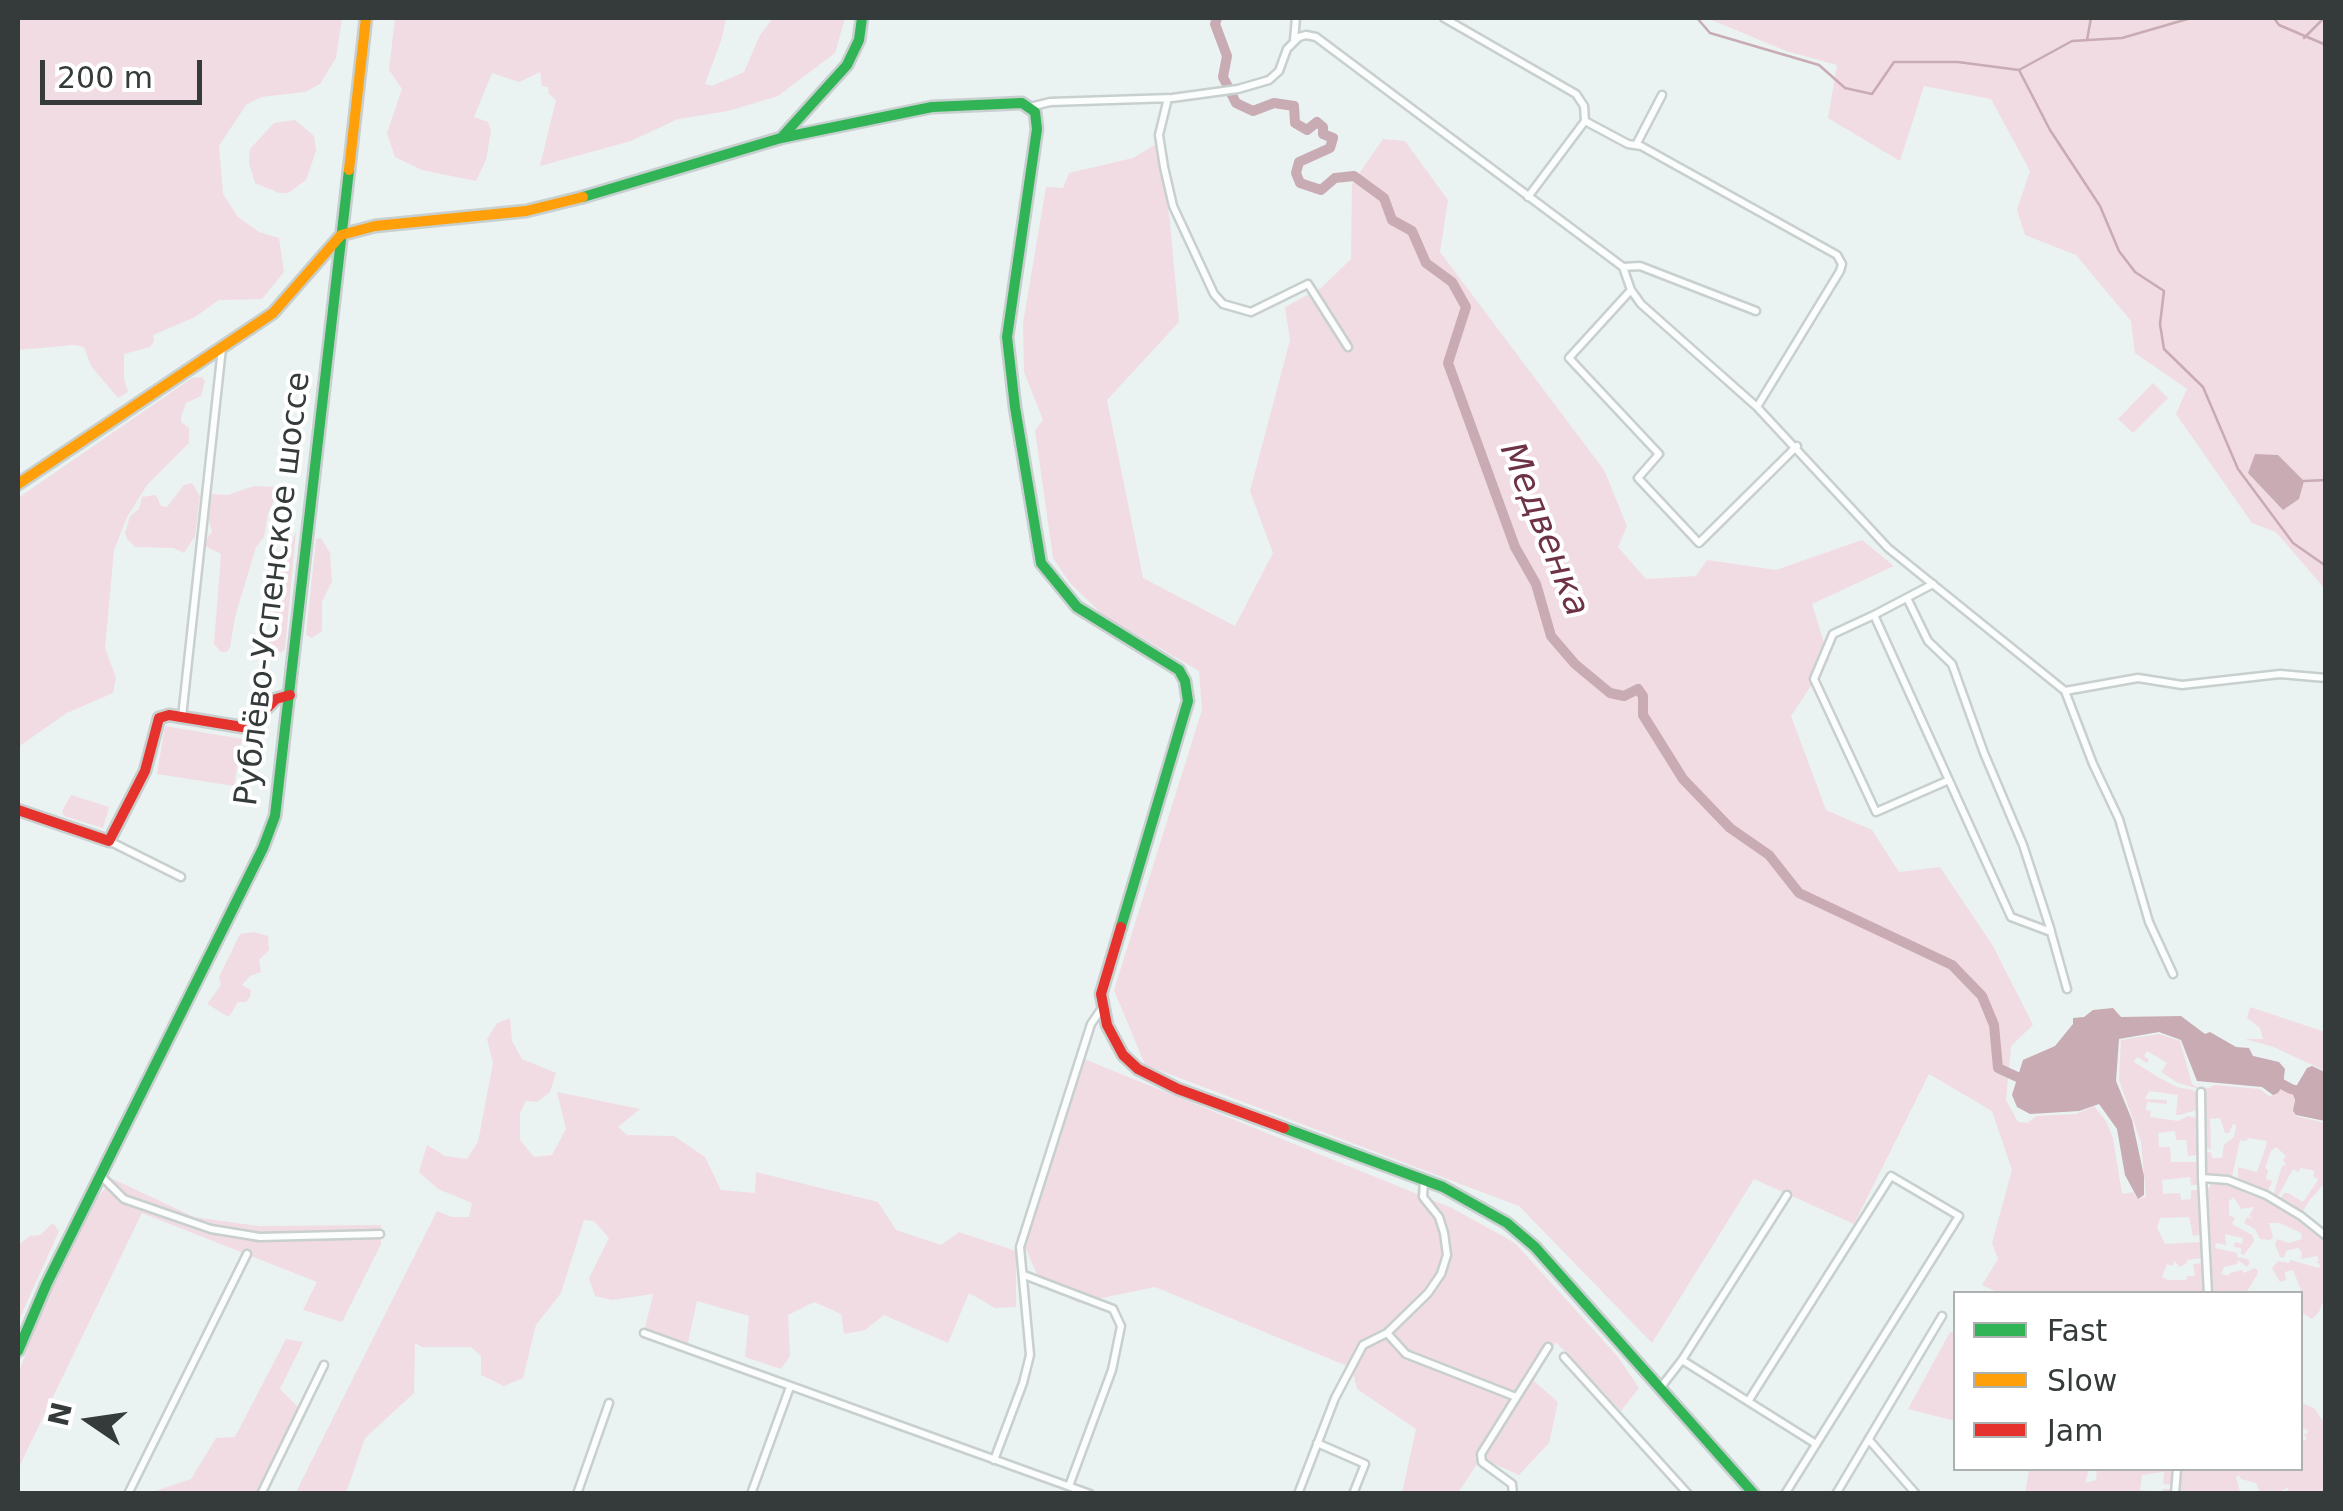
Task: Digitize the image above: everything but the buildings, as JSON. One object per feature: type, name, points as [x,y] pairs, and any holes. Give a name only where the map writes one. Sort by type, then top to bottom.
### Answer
[{"type":"street","name":"Рублёво-Успенское шоссе","points":[[18,1350],[100,1174],[270,833],[278,801],[366,18]]},
{"type":"street","points":[[781,138],[846,65],[856,46],[862,18]]},
{"type":"street","points":[[1294,42],[1296,18]]},
{"type":"street","points":[[1444,18],[1576,94],[1584,106],[1585,120],[1528,198]]},
{"type":"street","points":[[1030,107],[1050,102],[1168,98],[1238,89],[1269,80],[1279,71],[1287,48],[1306,34],[1316,37],[1623,267],[1631,290],[1652,316],[1758,407],[1888,548],[2065,691],[2092,764],[2119,820],[2149,922],[2172,974]]},
{"type":"street","points":[[1636,145],[1662,95]]},
{"type":"street","points":[[1168,98],[1159,135],[1164,167],[1174,206],[1214,294],[1222,304],[1251,312],[1308,284],[1348,347]]},
{"type":"street","points":[[18,484],[273,313],[340,235],[375,226],[560,204],[781,138],[932,107],[1022,103],[1030,107],[1038,120],[1007,338],[1014,407],[1042,564],[1077,607],[1179,670],[1188,701],[1104,980],[1102,1008],[1114,1040],[1122,1055],[1138,1069],[1178,1089],[1424,1180],[1483,1207],[1535,1247],[1750,1492]]},
{"type":"street","points":[[1585,120],[1837,255],[1842,264],[1758,407]]},
{"type":"street","points":[[1623,267],[1640,266],[1756,311]]},
{"type":"street","points":[[1631,290],[1568,358],[1659,454],[1638,478],[1699,543],[1797,446]]},
{"type":"street","points":[[182,717],[222,347]]},
{"type":"street","points":[[1934,584],[1832,634],[1814,678],[1876,812],[1949,780]]},
{"type":"street","points":[[1907,598],[1928,640],[1952,664],[1984,754],[2024,845],[2067,989]]},
{"type":"street","points":[[1874,615],[2012,917],[2052,932]]},
{"type":"street","points":[[2065,691],[2138,678],[2182,685],[2280,674],[2326,678]]},
{"type":"street","points":[[109,841],[145,771],[156,722],[164,715],[242,727],[276,699],[290,696]]},
{"type":"street","points":[[18,810],[109,841],[182,876]]},
{"type":"street","points":[[994,1460],[1030,1355],[1020,1247],[1091,1024],[1102,1008]]},
{"type":"street","points":[[2200,1092],[2208,1291]]},
{"type":"street","points":[[100,1174],[124,1200],[211,1229],[260,1237],[380,1234]]},
{"type":"street","points":[[1749,1400],[1891,1176],[1959,1216],[1784,1494]]},
{"type":"street","points":[[2202,1178],[2228,1180],[2266,1194],[2326,1236]]},
{"type":"street","points":[[1298,1494],[1334,1398],[1363,1346],[1387,1334],[1428,1293],[1441,1274],[1447,1255],[1438,1218],[1423,1197],[1424,1180]]},
{"type":"street","points":[[1661,1387],[1787,1195]]},
{"type":"street","points":[[128,1494],[247,1254]]},
{"type":"street","points":[[1023,1274],[1113,1309],[1121,1326],[1112,1370],[1069,1486]]},
{"type":"street","points":[[1836,1494],[1942,1316]]},
{"type":"street","points":[[644,1333],[1090,1494]]},
{"type":"street","points":[[1387,1334],[1406,1354],[1516,1397]]},
{"type":"street","points":[[1514,1494],[1512,1484],[1482,1462],[1481,1454],[1548,1347]]},
{"type":"street","points":[[1564,1358],[1688,1494]]},
{"type":"street","points":[[1682,1360],[1816,1444]]},
{"type":"street","points":[[261,1494],[324,1365]]},
{"type":"street","points":[[751,1494],[790,1387]]},
{"type":"street","points":[[577,1494],[610,1402]]},
{"type":"street","points":[[1870,1441],[1916,1494]]},
{"type":"street","points":[[1317,1443],[1365,1464],[1354,1494]]},
{"type":"shaded area","points":[[18,18],[342,18],[336,58],[320,84],[305,92],[261,97],[246,105],[219,146],[223,194],[238,217],[259,232],[279,238],[284,272],[262,299],[219,300],[195,317],[153,335],[150,347],[124,354],[128,392],[118,398],[91,366],[84,347],[18,350]]},
{"type":"shaded area","points":[[395,18],[726,18],[705,84],[712,86],[744,72],[760,35],[773,18],[845,18],[835,53],[778,96],[728,111],[678,119],[631,141],[540,166],[556,100],[548,87],[542,86],[540,72],[519,82],[492,73],[474,117],[488,122],[491,131],[486,160],[476,181],[422,170],[395,157],[387,133],[402,89],[389,70]]},
{"type":"shaded area","points":[[1707,18],[2325,18],[2325,589],[2276,532],[2252,523],[2176,414],[2187,389],[2135,353],[2131,321],[2076,255],[2025,235],[2017,210],[2030,171],[1991,99],[1924,86],[1900,161],[1828,118],[1837,65],[1786,51]]},
{"type":"shaded area","points":[[295,120],[314,136],[316,151],[306,180],[288,193],[279,193],[255,183],[249,163],[250,149],[274,123]]},
{"type":"shaded area","points":[[1383,139],[1405,141],[1448,200],[1440,252],[1604,470],[1627,526],[1618,547],[1646,579],[1696,576],[1707,560],[1776,570],[1862,540],[1894,566],[1812,604],[1829,659],[1791,716],[1826,810],[1872,830],[1899,872],[1940,867],[1993,946],[2033,1025],[2011,1046],[2006,1100],[2018,1122],[2028,1123],[2036,1116],[2076,1114],[2094,1106],[2113,1138],[2122,1194],[2133,1192],[2138,1199],[2146,1197],[2141,1142],[2119,1080],[2121,1040],[2159,1034],[2180,1041],[2192,1084],[2197,1087],[2260,1089],[2270,1097],[2282,1087],[2293,1092],[2296,1116],[2325,1123],[2325,1183],[2302,1213],[2281,1198],[2288,1193],[2303,1202],[2318,1180],[2313,1176],[2315,1171],[2293,1169],[2278,1196],[2273,1196],[2282,1166],[2286,1165],[2286,1156],[2276,1147],[2265,1168],[2266,1179],[2272,1181],[2268,1191],[2238,1181],[2238,1167],[2257,1172],[2267,1141],[2240,1140],[2232,1177],[2205,1173],[2204,1153],[2222,1158],[2224,1145],[2234,1137],[2236,1125],[2225,1133],[2220,1118],[2210,1119],[2211,1149],[2204,1148],[2203,1090],[2178,1083],[2161,1072],[2167,1063],[2147,1051],[2147,1063],[2137,1057],[2134,1062],[2198,1095],[2197,1110],[2179,1115],[2178,1095],[2149,1091],[2145,1099],[2167,1100],[2167,1104],[2147,1102],[2150,1117],[2178,1121],[2188,1116],[2197,1118],[2197,1155],[2188,1156],[2186,1140],[2176,1140],[2175,1131],[2158,1133],[2159,1147],[2170,1147],[2171,1162],[2198,1162],[2198,1185],[2191,1185],[2190,1177],[2162,1180],[2163,1194],[2180,1193],[2181,1200],[2191,1199],[2191,1190],[2199,1190],[2202,1234],[2193,1236],[2189,1217],[2160,1218],[2157,1228],[2165,1244],[2202,1242],[2203,1258],[2187,1260],[2179,1267],[2175,1261],[2172,1266],[2167,1264],[2162,1277],[2186,1280],[2187,1276],[2195,1276],[2193,1264],[2202,1263],[2206,1291],[1995,1291],[1982,1285],[1998,1259],[1992,1243],[2012,1170],[1992,1111],[1929,1074],[1854,1224],[1754,1179],[1652,1343],[1519,1206],[1145,1065],[1114,990],[1202,710],[1199,671],[1103,615],[1070,583],[1053,558],[1035,430],[1043,420],[1024,372],[1023,323],[1046,187],[1063,188],[1069,173],[1133,158],[1158,143],[1179,322],[1107,400],[1143,578],[1235,626],[1273,553],[1250,491],[1290,340],[1285,307],[1321,288],[1351,259],[1352,184]]},
{"type":"shaded area","points":[[202,377],[205,381],[201,396],[186,403],[181,417],[189,428],[189,443],[147,485],[127,517],[114,550],[105,648],[116,678],[113,693],[67,713],[18,747],[18,498],[192,378]]},
{"type":"shaded area","points":[[2153,383],[2168,398],[2133,433],[2118,419]]},
{"type":"shaded area","points":[[2255,454],[2278,455],[2304,481],[2299,499],[2283,510],[2248,473]]},
{"type":"shaded area","points":[[192,483],[200,496],[195,536],[184,553],[173,548],[135,547],[127,539],[130,516],[139,509],[142,497],[156,495],[161,506],[167,507],[184,485]]},
{"type":"shaded area","points":[[254,486],[280,487],[268,514],[264,537],[256,547],[230,647],[221,652],[214,644],[221,554],[205,546],[212,532],[208,516],[211,494],[228,495]]},
{"type":"shaded area","points":[[296,532],[285,649],[281,653],[266,637],[276,623],[273,605],[278,563]]},
{"type":"shaded area","points":[[321,538],[330,553],[332,581],[322,602],[322,631],[312,638],[306,635],[316,539]]},
{"type":"shaded area","points":[[165,726],[242,739],[234,786],[157,774]]},
{"type":"shaded area","points":[[71,795],[109,807],[103,828],[64,816],[62,811]]},
{"type":"shaded area","points":[[240,934],[268,936],[269,950],[259,960],[261,972],[242,985],[251,990],[250,997],[246,1002],[238,1002],[229,1017],[207,1004],[221,985],[219,977]]},
{"type":"shaded area","points":[[2250,1007],[2325,1032],[2325,1071],[2274,1047],[2245,1039],[2263,1039],[2260,1028],[2247,1018]]},
{"type":"shaded area","points":[[2113,1008],[2121,1017],[2181,1016],[2205,1034],[2210,1032],[2236,1047],[2249,1048],[2253,1056],[2279,1062],[2285,1069],[2283,1085],[2273,1095],[2262,1087],[2197,1081],[2181,1040],[2159,1032],[2119,1039],[2116,1081],[2132,1120],[2144,1176],[2144,1195],[2138,1199],[2125,1175],[2117,1129],[2099,1104],[2079,1111],[2030,1114],[2017,1107],[2012,1095],[2023,1060],[2055,1046],[2073,1024],[2073,1018]]},
{"type":"shaded area","points":[[510,1018],[512,1041],[522,1059],[556,1073],[550,1092],[537,1102],[526,1101],[520,1113],[520,1140],[534,1157],[552,1155],[566,1129],[557,1092],[640,1109],[618,1127],[627,1135],[674,1136],[705,1157],[721,1190],[755,1193],[756,1172],[878,1202],[896,1230],[941,1245],[959,1232],[1016,1251],[1016,1307],[995,1308],[969,1293],[948,1343],[884,1315],[865,1330],[844,1334],[841,1314],[814,1302],[788,1315],[790,1356],[781,1369],[745,1357],[749,1316],[697,1301],[687,1347],[645,1328],[653,1294],[612,1300],[595,1296],[589,1278],[609,1238],[594,1221],[584,1220],[561,1293],[536,1325],[523,1378],[504,1386],[481,1375],[481,1356],[471,1347],[422,1347],[415,1343],[414,1393],[365,1438],[346,1493],[295,1494],[437,1211],[452,1217],[469,1217],[472,1203],[438,1189],[419,1172],[427,1145],[445,1156],[467,1159],[478,1142],[493,1063],[487,1039],[497,1023]]},
{"type":"shaded area","points":[[1079,1057],[1452,1208],[1515,1243],[1618,1357],[1639,1388],[1621,1411],[1556,1342],[1533,1380],[1558,1402],[1549,1443],[1519,1475],[1481,1458],[1458,1493],[1402,1493],[1416,1429],[1357,1389],[1352,1368],[1155,1287],[1078,1303],[1039,1279],[1022,1240]]},
{"type":"shaded area","points":[[2312,1066],[2325,1072],[2325,1121],[2293,1111],[2291,1089]]},
{"type":"shaded area","points":[[113,1179],[194,1217],[258,1226],[381,1225],[381,1244],[342,1322],[303,1310],[317,1282],[142,1213],[18,1469],[18,1376],[44,1298],[87,1210]]},
{"type":"shaded area","points":[[2212,1182],[2227,1183],[2264,1198],[2299,1219],[2325,1241],[2325,1296],[2312,1319],[2303,1313],[2303,1291],[2293,1270],[2285,1272],[2286,1280],[2280,1282],[2272,1268],[2278,1261],[2290,1260],[2319,1268],[2317,1256],[2301,1259],[2298,1248],[2280,1257],[2277,1239],[2289,1243],[2302,1239],[2301,1233],[2280,1223],[2269,1223],[2273,1237],[2260,1239],[2255,1229],[2244,1223],[2247,1217],[2253,1219],[2249,1216],[2254,1207],[2241,1209],[2234,1197],[2229,1201],[2229,1215],[2235,1218],[2232,1224],[2252,1235],[2254,1241],[2244,1255],[2241,1248],[2234,1247],[2235,1242],[2242,1244],[2243,1238],[2225,1234],[2226,1245],[2216,1243],[2215,1248],[2238,1253],[2237,1257],[2250,1263],[2247,1267],[2238,1260],[2237,1264],[2224,1267],[2221,1274],[2228,1276],[2254,1268],[2257,1275],[2247,1291],[2211,1291],[2206,1193]]},
{"type":"shaded area","points":[[53,1223],[59,1231],[18,1322],[18,1245],[30,1236],[40,1235]]},
{"type":"shaded area","points":[[1950,1332],[1953,1332],[1953,1420],[1908,1409]]},
{"type":"shaded area","points":[[286,1339],[303,1342],[280,1389],[299,1408],[255,1493],[152,1492],[191,1479],[216,1438],[235,1437]]},
{"type":"shaded area","points":[[2303,1404],[2314,1408],[2325,1424],[2325,1493],[2287,1493],[2288,1487],[2279,1493],[2260,1493],[2256,1483],[2239,1475],[2236,1477],[2240,1492],[2179,1493],[2181,1471],[2303,1471],[2303,1440],[2307,1438],[2303,1434],[2308,1430],[2303,1429]]},
{"type":"shaded area","points":[[2029,1471],[2088,1471],[2085,1483],[2096,1480],[2097,1471],[2175,1471],[2172,1485],[2163,1484],[2164,1472],[2142,1475],[2140,1490],[2162,1493],[2163,1489],[2170,1489],[2173,1493],[2025,1494]]},
{"type":"waterway","name":"Медвенка","points":[[1217,18],[1215,24],[1227,56],[1223,77],[1236,103],[1253,111],[1274,103],[1294,106],[1295,123],[1307,130],[1317,122],[1323,127],[1323,134],[1333,138],[1330,148],[1299,162],[1296,173],[1300,183],[1321,190],[1335,178],[1354,176],[1384,198],[1392,220],[1412,231],[1426,263],[1452,282],[1466,307],[1448,363],[1515,547],[1536,584],[1551,636],[1575,664],[1610,693],[1624,696],[1638,689],[1643,696],[1643,715],[1683,779],[1730,828],[1769,855],[1799,893],[1952,965],[1982,996],[1994,1025],[1998,1068],[2026,1081]]},
{"type":"waterway","points":[[1697,18],[1710,33],[1819,65],[1845,88],[1872,94],[1894,62],[1958,62],[2019,70],[2072,41],[2122,38],[2191,18]]},
{"type":"waterway","points":[[2087,40],[2091,18]]},
{"type":"waterway","points":[[2274,18],[2279,25],[2326,45]]},
{"type":"waterway","points":[[2304,38],[2324,18]]},
{"type":"waterway","points":[[2019,70],[2050,130],[2100,206],[2119,251],[2135,272],[2164,291],[2160,324],[2164,349],[2203,387],[2238,469],[2293,543],[2326,566]]},
{"type":"waterway","points":[[2304,481],[2326,480]]},
{"type":"waterway","name":"Медвенка","points":[[2274,1080],[2326,1098]]},
{"type":"traffic: fast","points":[[583,197],[781,138],[847,65],[859,40],[862,18]]},
{"type":"traffic: fast","points":[[781,138],[932,107],[1022,103],[1035,112],[1037,129],[1007,337],[1041,563],[1077,607],[1179,670],[1188,701],[1121,927]]},
{"type":"traffic: fast","points":[[18,1351],[47,1283],[263,848],[275,816],[349,170]]},
{"type":"traffic: fast","points":[[1284,1128],[1443,1187],[1507,1223],[1535,1247],[1754,1494]]},
{"type":"traffic: slow","points":[[349,170],[366,18]]},
{"type":"traffic: slow","points":[[18,484],[273,313],[341,235],[375,226],[526,211],[583,197]]},
{"type":"traffic: jam","points":[[18,810],[109,841],[145,771],[159,718],[169,715],[242,727],[276,699],[290,695]]},
{"type":"traffic: jam","points":[[1121,927],[1101,994],[1107,1025],[1123,1055],[1138,1069],[1178,1089],[1284,1128]]}]
